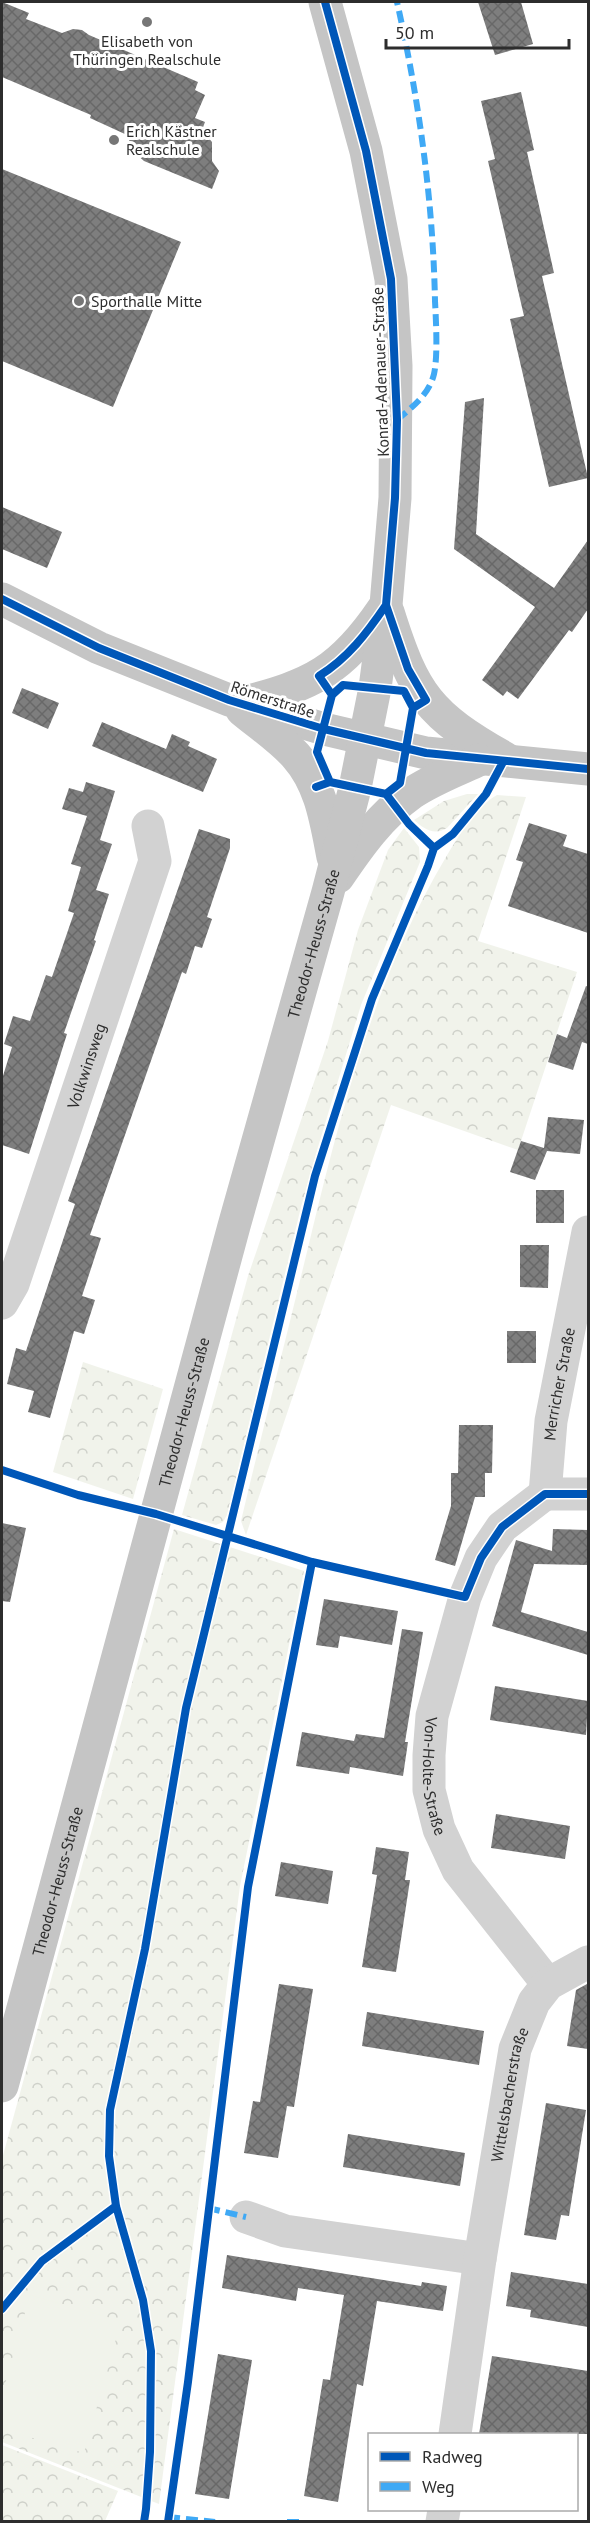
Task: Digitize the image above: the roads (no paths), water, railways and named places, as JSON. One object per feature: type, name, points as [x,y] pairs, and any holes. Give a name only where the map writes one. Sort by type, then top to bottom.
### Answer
[{"type":"main road","name":"Konrad-Adenauer-Straße","points":[[325,2],[366,151],[391,279],[397,420],[395,498],[386,605],[365,740]]},
{"type":"main road","name":"Römerstraße","points":[[2,598],[99,648],[235,701],[365,740],[426,753],[479,760],[588,769]]},
{"type":"main road","points":[[235,701],[291,689],[332,668],[354,649],[386,605]]},
{"type":"main road","points":[[386,605],[408,669],[426,700],[449,724],[514,763]]},
{"type":"main road","points":[[235,701],[295,755],[307,770],[321,802],[331,879]]},
{"type":"main road","name":"Theodor-Heuss-Straße","points":[[2,2086],[237,1215],[331,879],[365,740]]},
{"type":"main road","points":[[331,879],[396,806],[431,782],[479,760]]},
{"type":"street","name":"Volkwinsweg","points":[[2,1303],[13,1284],[155,861],[148,826]]},
{"type":"street","name":"Merricher Straße","points":[[545,1494],[551,1421],[588,1232]]},
{"type":"street","points":[[545,1494],[588,1494]]},
{"type":"street","name":"Von-Holte-Straße","points":[[545,1494],[502,1527],[481,1558],[465,1597],[432,1716],[429,1790],[439,1829],[458,1870],[548,1984]]},
{"type":"street","name":"Wittelsbacherstraße","points":[[455,2433],[480,2259],[515,2049],[534,2002],[548,1984],[588,1962]]},
{"type":"street","points":[[246,2217],[285,2231],[480,2259]]},
{"type":"place","name":"Elisabeth von Thüringen Realschule","points":[[147,22]]},
{"type":"place","name":"Erich Kästner Realschule","points":[[114,140]]},
{"type":"place","name":"Sporthalle Mitte","points":[[79,301]]}]
